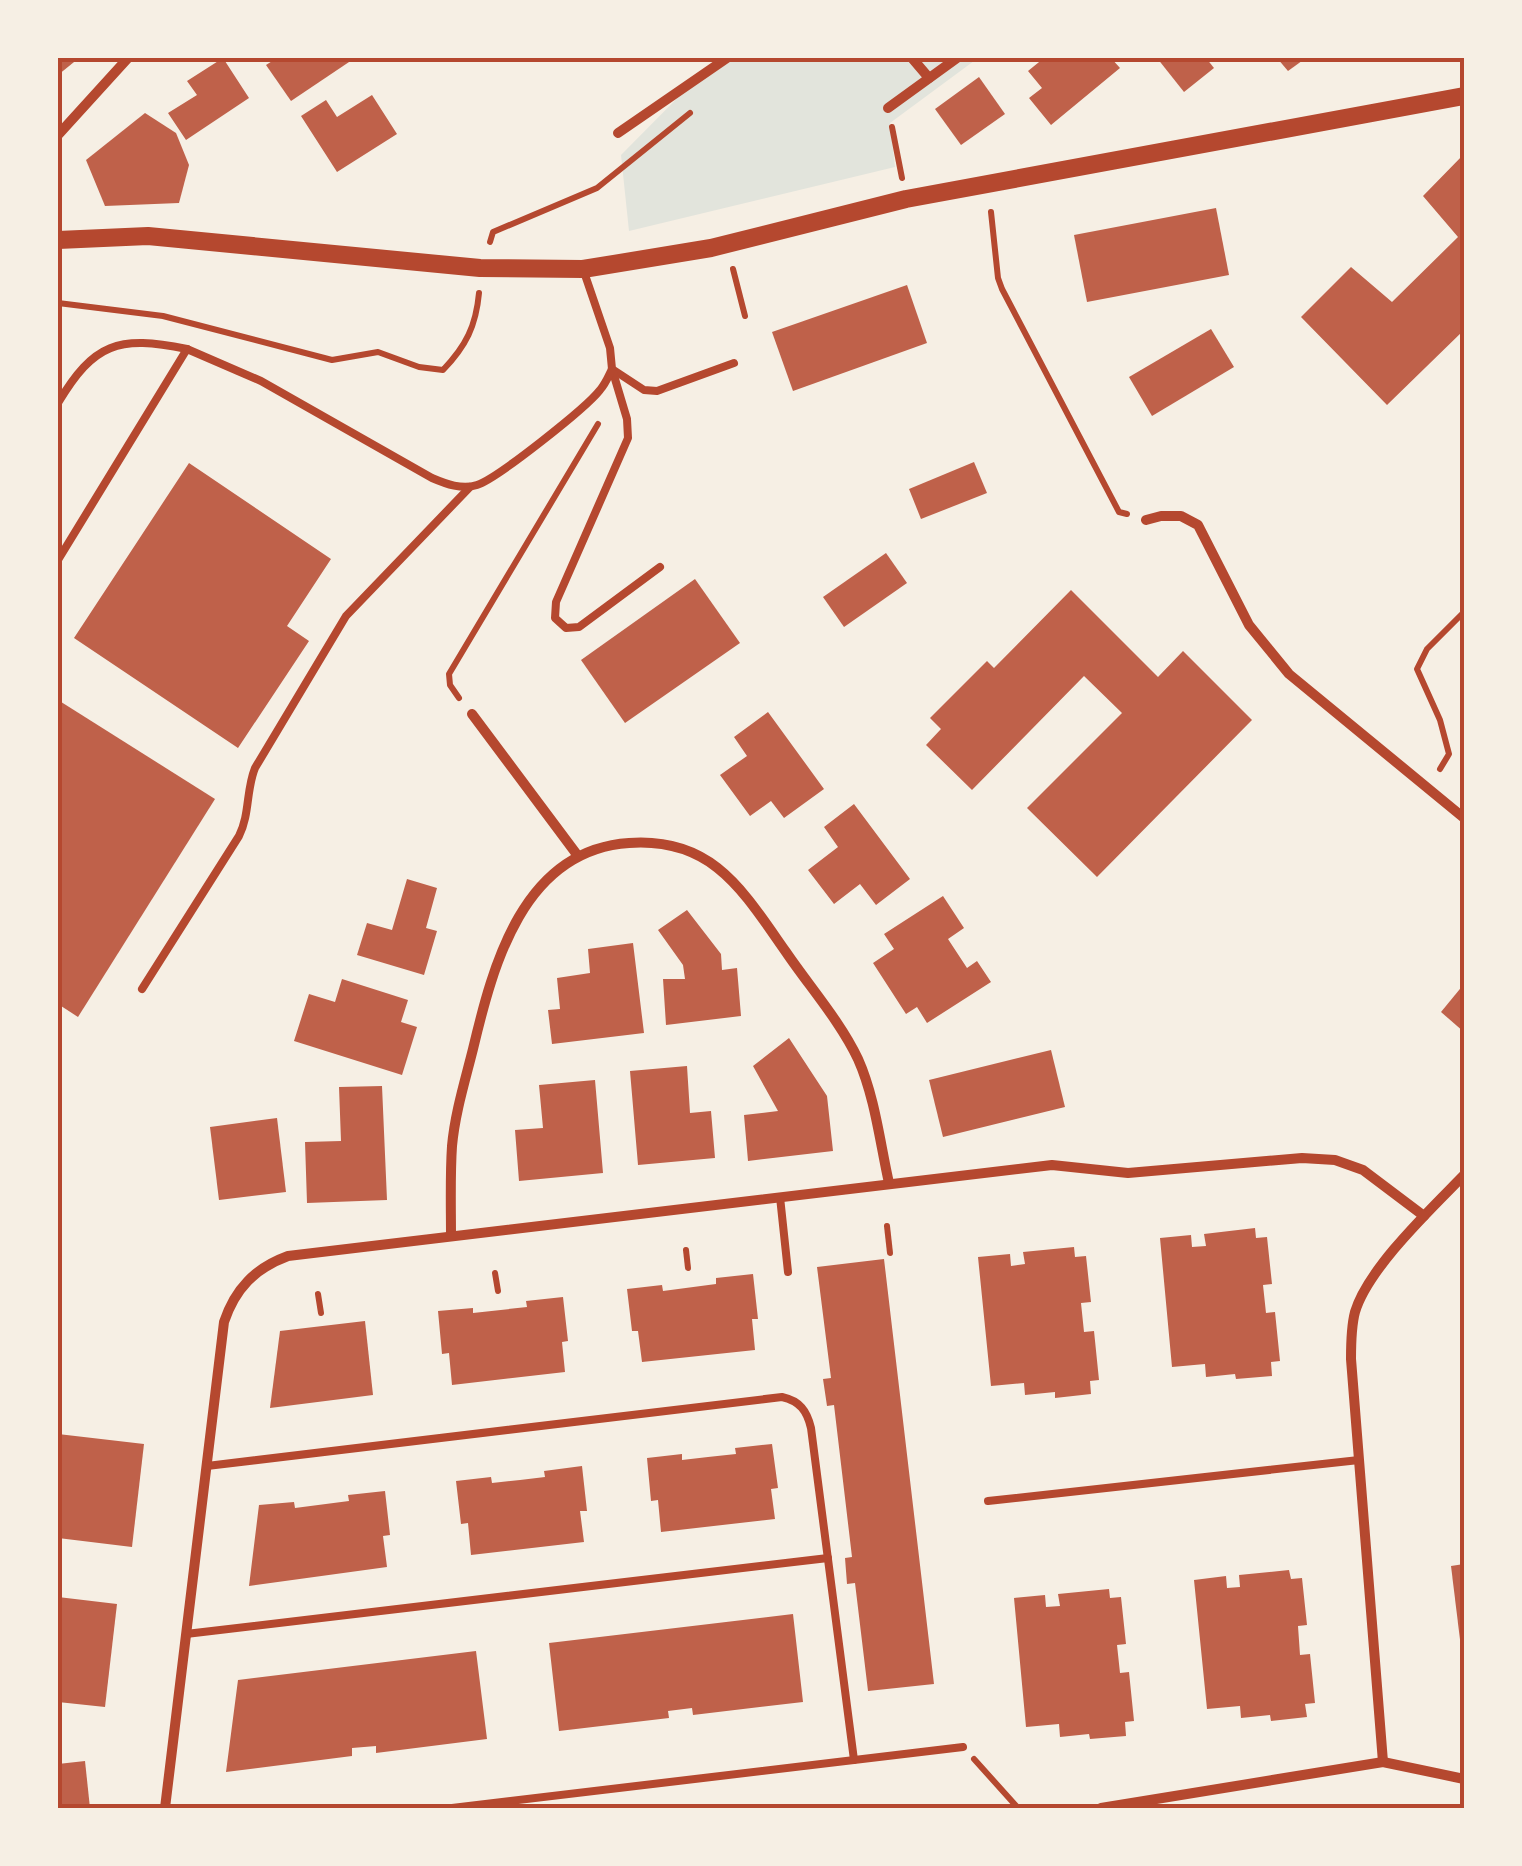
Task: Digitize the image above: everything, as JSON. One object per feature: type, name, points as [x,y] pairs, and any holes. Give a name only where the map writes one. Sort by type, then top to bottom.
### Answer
[{"type":"street","points":[[58,136],[128,58]]},
{"type":"street","points":[[618,134],[726,58]]},
{"type":"street","points":[[912,58],[930,78]]},
{"type":"street","points":[[888,108],[957,58]]},
{"type":"street","points":[[58,240],[148,236],[480,268],[584,268],[711,248],[906,199],[1464,96]]},
{"type":"street","points":[[1146,520],[1180,516],[1198,524],[1250,625],[1289,674],[1464,818]]},
{"type":"street","points":[[472,714],[578,856]]},
{"type":"street","points":[[451,1236],[456,1122],[498,956],[510,927],[529,900],[578,856],[614,844],[648,842],[680,848],[712,861],[740,886],[858,1060],[889,1184]]},
{"type":"street","points":[[165,1808],[224,1322],[231,1302],[256,1273],[288,1256],[1035,1166],[1128,1173],[1335,1160],[1363,1170],[1424,1216]]},
{"type":"street","points":[[1384,1762],[1351,1359],[1356,1311],[1379,1270],[1464,1175]]},
{"type":"street","points":[[1101,1808],[1384,1762],[1464,1779]]},
{"type":"lane","points":[[584,268],[610,348],[626,419],[625,450],[556,602],[556,618],[566,628],[579,626],[660,567]]},
{"type":"lane","points":[[58,403],[76,372],[102,351],[142,343],[187,349],[261,382],[432,478],[470,487]]},
{"type":"lane","points":[[58,560],[187,349]]},
{"type":"lane","points":[[612,369],[644,390],[657,391],[734,363]]},
{"type":"lane","points":[[142,989],[239,836],[255,768],[346,616],[470,487],[487,480],[590,400],[612,369]]},
{"type":"lane","points":[[780,1196],[788,1272]]},
{"type":"lane","points":[[207,1466],[782,1397],[794,1400],[808,1415],[854,1760]]},
{"type":"lane","points":[[988,1501],[1359,1460]]},
{"type":"lane","points":[[186,1634],[828,1558]]},
{"type":"lane","points":[[452,1808],[963,1747]]},
{"type":"path","points":[[58,304],[163,316],[332,360],[378,352],[444,370],[464,348],[474,325],[480,268],[494,232],[597,188],[685,120],[697,104]]},
{"type":"path","points":[[888,108],[899,166]]},
{"type":"path","points":[[990,212],[1002,289],[1119,512],[1146,520]]},
{"type":"path","points":[[732,268],[745,316]]},
{"type":"path","points":[[472,714],[450,686],[449,674],[618,391]]},
{"type":"path","points":[[1429,789],[1449,754],[1440,720],[1417,669],[1427,649],[1464,612]]},
{"type":"path","points":[[887,1226],[890,1252]]},
{"type":"path","points":[[686,1250],[688,1268]]},
{"type":"path","points":[[495,1273],[498,1292]]},
{"type":"path","points":[[318,1294],[320,1313]]},
{"type":"path","points":[[963,1747],[1018,1808]]},
{"type":"shaded area","points":[[717,58],[978,58],[890,123],[895,167],[629,231],[621,155]]},
{"type":"building","points":[[58,58],[79,58],[58,75]]},
{"type":"building","points":[[223,58],[249,98],[186,140],[168,113],[197,95],[187,81]]},
{"type":"building","points":[[277,58],[355,58],[291,101],[266,65]]},
{"type":"building","points":[[1044,58],[1111,58],[1120,68],[1051,125],[1029,98],[1042,88],[1028,71]]},
{"type":"building","points":[[1157,58],[1206,58],[1214,68],[1184,92]]},
{"type":"building","points":[[1277,58],[1306,58],[1288,71]]},
{"type":"building","points":[[979,77],[1005,114],[961,145],[935,109]]},
{"type":"building","points":[[372,95],[397,134],[337,172],[301,116],[326,100],[337,117]]},
{"type":"building","points":[[145,113],[176,133],[189,165],[179,203],[105,206],[86,160]]},
{"type":"building","points":[[1464,154],[1464,330],[1387,405],[1301,317],[1351,267],[1392,302],[1458,237],[1423,196]]},
{"type":"building","points":[[1216,208],[1229,275],[1087,302],[1074,235]]},
{"type":"building","points":[[907,285],[927,343],[793,391],[772,332]]},
{"type":"building","points":[[1211,329],[1234,367],[1152,416],[1129,377]]},
{"type":"building","points":[[974,462],[987,493],[921,519],[909,489]]},
{"type":"building","points":[[189,463],[331,559],[287,626],[309,641],[238,748],[74,638]]},
{"type":"building","points":[[886,553],[907,583],[844,627],[823,597]]},
{"type":"building","points":[[695,579],[740,643],[625,723],[581,660]]},
{"type":"building","points":[[1071,590],[1158,677],[1183,651],[1252,720],[1097,877],[1027,808],[1122,713],[1084,676],[972,790],[926,745],[941,729],[930,718],[987,661],[994,668]]},
{"type":"building","points":[[58,700],[215,799],[78,1017],[58,1004]]},
{"type":"building","points":[[768,712],[824,789],[784,818],[771,801],[750,816],[720,775],[747,756],[734,737]]},
{"type":"building","points":[[854,804],[910,879],[876,905],[860,884],[834,904],[808,870],[838,847],[824,827]]},
{"type":"building","points":[[407,879],[437,888],[426,928],[437,931],[424,975],[357,955],[367,923],[392,930]]},
{"type":"building","points":[[943,896],[964,928],[948,939],[967,968],[977,961],[991,982],[927,1023],[917,1007],[906,1014],[873,963],[894,949],[884,934]]},
{"type":"building","points":[[687,910],[721,954],[722,970],[737,968],[741,1016],[666,1025],[663,979],[685,979],[683,965],[658,930]]},
{"type":"building","points":[[633,943],[644,1033],[552,1044],[548,1010],[560,1009],[557,978],[590,973],[588,949]]},
{"type":"building","points":[[342,979],[408,1000],[401,1022],[417,1027],[402,1075],[294,1041],[309,994],[335,1002]]},
{"type":"building","points":[[1464,984],[1464,1032],[1441,1012]]},
{"type":"building","points":[[789,1038],[827,1096],[833,1151],[748,1161],[744,1115],[778,1111],[753,1066]]},
{"type":"building","points":[[1051,1050],[1065,1107],[943,1137],[929,1080]]},
{"type":"building","points":[[687,1066],[690,1113],[711,1111],[715,1158],[638,1165],[630,1071]]},
{"type":"building","points":[[595,1080],[603,1173],[519,1181],[515,1130],[543,1128],[539,1085]]},
{"type":"building","points":[[382,1086],[387,1200],[307,1203],[305,1142],[341,1141],[339,1087]]},
{"type":"building","points":[[277,1118],[286,1192],[219,1200],[210,1127]]},
{"type":"building","points":[[1255,1228],[1256,1238],[1267,1237],[1272,1284],[1263,1285],[1266,1313],[1275,1312],[1280,1361],[1271,1362],[1272,1376],[1206,1377],[1205,1364],[1172,1367],[1160,1238],[1191,1235],[1192,1247],[1206,1246],[1204,1234]]},
{"type":"building","points":[[1074,1247],[1075,1257],[1086,1256],[1091,1302],[1081,1303],[1084,1332],[1094,1331],[1099,1380],[1090,1381],[1091,1394],[1055,1398],[1055,1392],[1025,1395],[1024,1383],[991,1386],[978,1257],[1010,1254],[1011,1266],[1025,1264],[1023,1252]]},
{"type":"building","points":[[884,1259],[934,1684],[868,1691],[855,1583],[847,1584],[845,1558],[852,1557],[834,1405],[827,1406],[823,1379],[831,1378],[817,1267]]},
{"type":"building","points":[[753,1274],[758,1319],[752,1319],[755,1350],[642,1362],[638,1331],[632,1331],[627,1289],[662,1285],[663,1291]]},
{"type":"building","points":[[563,1297],[568,1341],[562,1342],[565,1372],[452,1385],[449,1353],[442,1354],[438,1311],[473,1308],[473,1313],[527,1307],[526,1301]]},
{"type":"building","points":[[365,1321],[373,1395],[270,1408],[280,1331]]},
{"type":"building","points":[[58,1434],[144,1444],[132,1547],[58,1538]]},
{"type":"building","points":[[772,1444],[778,1488],[771,1489],[775,1519],[661,1532],[658,1500],[651,1501],[647,1458],[682,1454],[682,1460],[736,1454],[735,1448]]},
{"type":"building","points":[[582,1466],[587,1511],[580,1511],[584,1542],[471,1555],[468,1523],[461,1524],[456,1481],[491,1477],[492,1483],[520,1480],[545,1477],[544,1471]]},
{"type":"building","points":[[385,1491],[390,1535],[383,1536],[387,1567],[249,1586],[259,1505],[294,1502],[295,1508],[349,1501],[348,1495]]},
{"type":"building","points":[[1464,1564],[1464,1656],[1462,1656],[1451,1566]]},
{"type":"building","points":[[1289,1570],[1291,1579],[1302,1578],[1307,1625],[1298,1626],[1300,1655],[1310,1654],[1315,1703],[1305,1704],[1307,1717],[1271,1721],[1270,1715],[1241,1718],[1240,1706],[1207,1709],[1194,1580],[1226,1576],[1227,1588],[1240,1587],[1239,1575]]},
{"type":"building","points":[[1109,1589],[1110,1598],[1121,1597],[1126,1644],[1117,1645],[1120,1673],[1129,1672],[1134,1721],[1125,1722],[1126,1736],[1060,1737],[1059,1724],[1026,1727],[1014,1598],[1045,1595],[1046,1607],[1060,1606],[1058,1594]]},
{"type":"building","points":[[58,1597],[117,1604],[105,1707],[58,1702]]},
{"type":"building","points":[[793,1614],[803,1702],[693,1715],[692,1708],[668,1711],[669,1718],[559,1731],[549,1643]]},
{"type":"building","points":[[476,1651],[487,1739],[376,1753],[376,1746],[352,1748],[352,1756],[226,1772],[238,1680]]},
{"type":"building","points":[[85,1761],[90,1808],[58,1808],[58,1764]]}]
